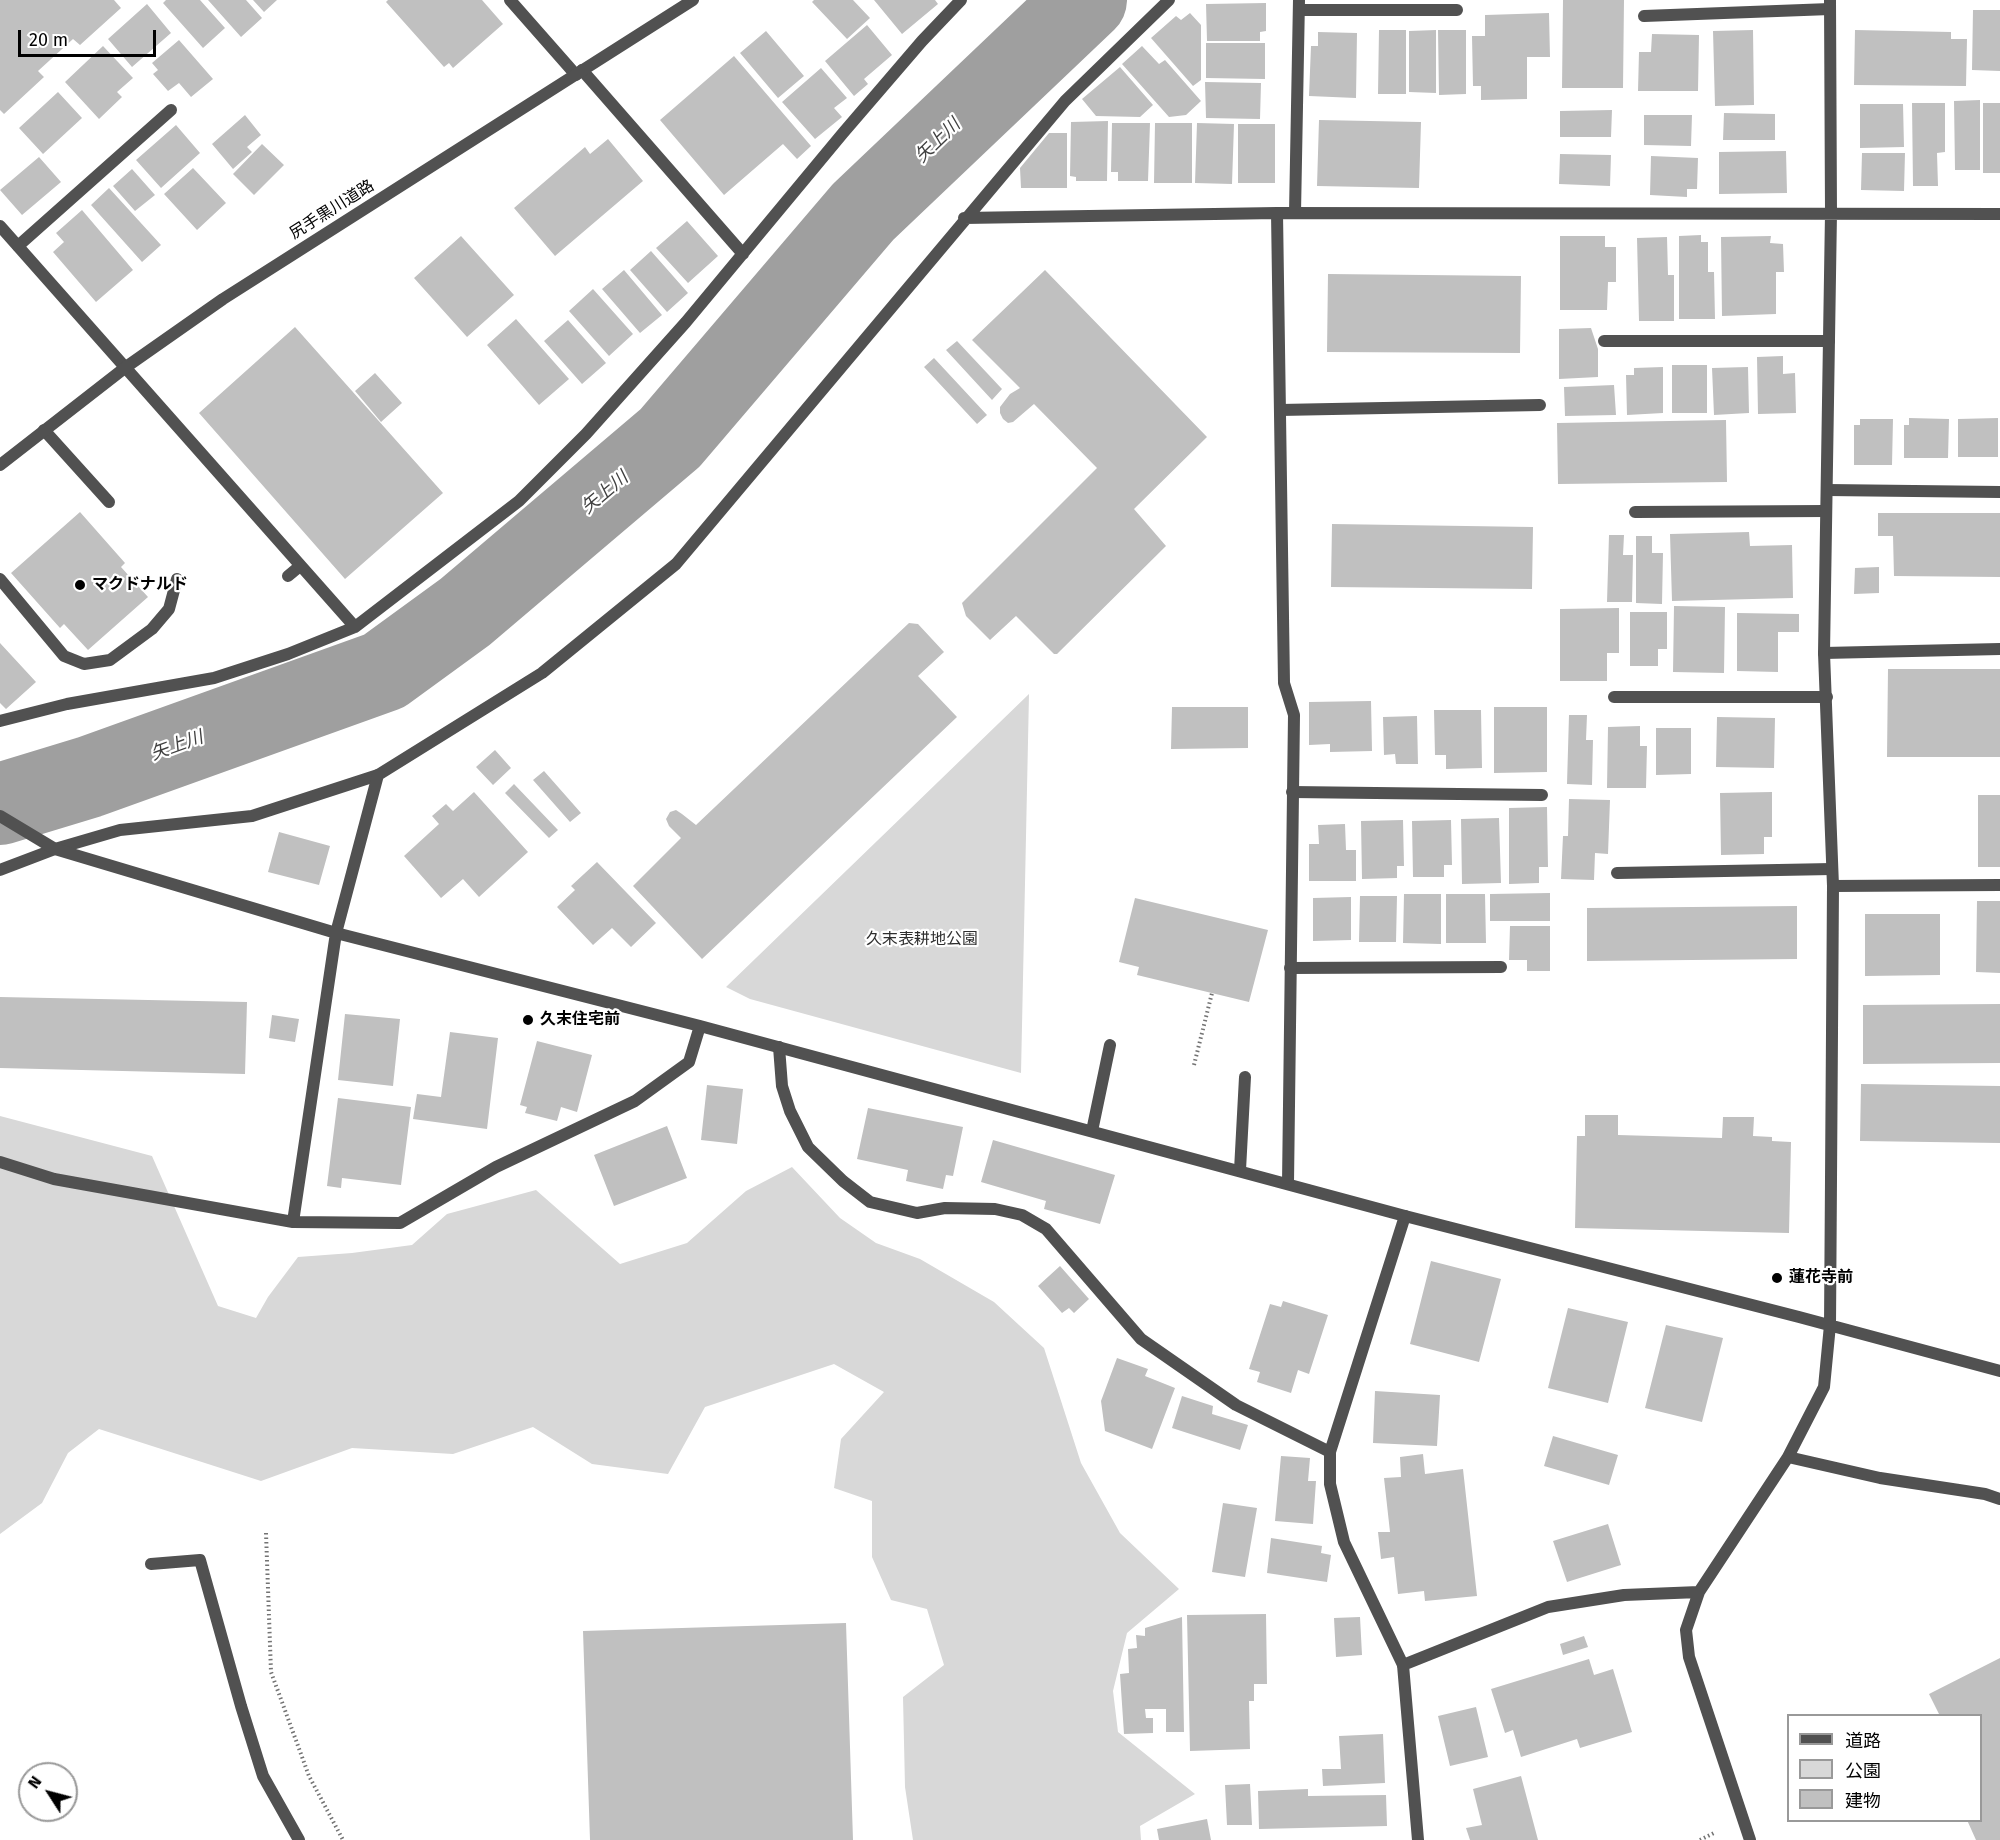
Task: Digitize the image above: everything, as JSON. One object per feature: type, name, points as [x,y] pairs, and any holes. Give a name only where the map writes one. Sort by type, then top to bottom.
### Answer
[{"type":"street","points":[[510,0],[579,72],[743,254]]},
{"type":"street","name":"尻手黒川道路","points":[[0,465],[126,367],[223,299],[693,0]]},
{"type":"street","points":[[0,721],[67,704],[214,678],[288,654],[355,627],[519,501],[593,425],[686,322],[850,124],[961,0]]},
{"type":"street","points":[[0,870],[55,849],[120,830],[252,816],[378,775],[542,673],[676,564],[964,218],[1065,101],[1169,0]]},
{"type":"street","points":[[1644,16],[1830,4],[1831,213],[1824,653],[1833,886],[1830,1325],[1824,1387],[1788,1457],[1699,1592],[1686,1630],[1689,1657],[1750,1840]]},
{"type":"street","points":[[1295,213],[1299,5],[1457,10]]},
{"type":"street","points":[[18,246],[171,110]]},
{"type":"street","points":[[964,218],[1277,213],[2000,214]]},
{"type":"street","points":[[1277,213],[1284,683],[1294,715],[1288,1183]]},
{"type":"street","points":[[0,226],[355,627]]},
{"type":"street","points":[[1604,341],[1829,341]]},
{"type":"street","points":[[1280,411],[1540,405]]},
{"type":"street","points":[[44,430],[109,502]]},
{"type":"street","points":[[1827,490],[2000,492]]},
{"type":"street","points":[[1635,512],[1826,511]]},
{"type":"street","points":[[288,576],[300,566]]},
{"type":"street","points":[[0,579],[64,656],[84,664],[110,660],[152,629],[169,609],[177,579]]},
{"type":"street","points":[[1824,653],[2000,649]]},
{"type":"street","points":[[1614,697],[1827,697]]},
{"type":"street","points":[[293,1222],[336,933],[378,775]]},
{"type":"street","points":[[1292,792],[1542,795]]},
{"type":"street","points":[[0,816],[55,849],[336,933],[700,1026],[1405,1216],[2000,1371]]},
{"type":"street","points":[[1617,873],[1832,869]]},
{"type":"street","points":[[1833,886],[2000,885]]},
{"type":"street","points":[[1290,968],[1501,967]]},
{"type":"street","points":[[0,1162],[54,1179],[293,1222],[400,1223],[496,1167],[635,1101],[689,1062],[700,1026]]},
{"type":"street","points":[[1092,1131],[1110,1045]]},
{"type":"street","points":[[779,1047],[782,1086],[790,1111],[808,1147],[843,1181],[870,1202],[917,1213],[945,1209],[995,1209],[1022,1215],[1046,1229],[1141,1340],[1236,1405],[1330,1452]]},
{"type":"street","points":[[1240,1170],[1245,1077]]},
{"type":"street","points":[[1405,1216],[1330,1452],[1330,1484],[1344,1542],[1403,1665],[1418,1840]]},
{"type":"street","points":[[1788,1457],[1880,1478],[1985,1494],[2000,1499]]},
{"type":"street","points":[[151,1564],[200,1560],[263,1776],[299,1840]]},
{"type":"street","points":[[1403,1665],[1548,1607],[1624,1595],[1699,1592]]},
{"type":"path","points":[[1194,1065],[1212,993]]},
{"type":"path","points":[[267,1533],[271,1672],[309,1776],[343,1840]]},
{"type":"green space","name":"久末表耕地公園","points":[[1029,694],[1021,1073],[750,999],[726,987]]},
{"type":"green space","points":[[0,1116],[152,1156],[218,1306],[256,1318],[268,1297],[298,1257],[412,1245],[447,1214],[536,1190],[620,1264],[687,1243],[746,1191],[792,1167],[840,1218],[876,1243],[920,1259],[994,1302],[1044,1348],[1081,1463],[1120,1533],[1179,1589],[1127,1633],[1113,1691],[1118,1732],[1195,1794],[1140,1826],[1141,1840],[913,1840],[905,1787],[903,1697],[944,1665],[927,1609],[891,1600],[872,1557],[872,1501],[834,1488],[841,1439],[884,1392],[834,1364],[705,1407],[668,1474],[592,1464],[533,1427],[453,1454],[352,1448],[261,1481],[99,1429],[68,1453],[42,1503],[0,1534]]},
{"type":"building","points":[[0,0],[114,0],[121,8],[80,45],[73,39],[38,71],[44,77],[4,114],[0,110]]},
{"type":"building","points":[[166,0],[200,0],[225,28],[203,48],[163,3]]},
{"type":"building","points":[[208,0],[246,0],[262,18],[241,37]]},
{"type":"building","points":[[253,0],[277,0],[264,12]]},
{"type":"building","points":[[388,0],[482,0],[503,24],[453,68],[449,63],[444,67],[386,2]]},
{"type":"building","points":[[814,0],[853,0],[870,18],[847,39],[812,2]]},
{"type":"building","points":[[874,0],[935,0],[938,4],[902,34]]},
{"type":"building","points":[[1563,0],[1624,0],[1623,88],[1562,88]]},
{"type":"building","points":[[1266,3],[1266,31],[1260,32],[1260,41],[1207,41],[1206,4]]},
{"type":"building","points":[[147,4],[171,33],[132,67],[108,39]]},
{"type":"building","points":[[1973,10],[2000,10],[2000,71],[1972,70]]},
{"type":"building","points":[[1190,13],[1201,25],[1201,80],[1193,86],[1151,38],[1176,16],[1181,20]]},
{"type":"building","points":[[1549,13],[1550,57],[1527,57],[1527,99],[1481,100],[1481,86],[1473,86],[1472,36],[1485,36],[1485,15]]},
{"type":"building","points":[[867,25],[892,55],[864,79],[868,84],[854,96],[825,61]]},
{"type":"building","points":[[1379,30],[1406,30],[1406,94],[1378,94]]},
{"type":"building","points":[[1436,30],[1436,93],[1409,92],[1409,31]]},
{"type":"building","points":[[1438,30],[1466,30],[1466,94],[1439,95]]},
{"type":"building","points":[[1753,30],[1754,105],[1715,106],[1713,31]]},
{"type":"building","points":[[1855,30],[1951,32],[1951,39],[1967,39],[1966,86],[1854,85]]},
{"type":"building","points":[[766,31],[804,76],[778,98],[740,53]]},
{"type":"building","points":[[1318,32],[1357,33],[1356,98],[1309,96],[1311,46],[1318,46]]},
{"type":"building","points":[[1652,34],[1699,35],[1698,91],[1638,91],[1639,52],[1651,52]]},
{"type":"building","points":[[179,40],[213,79],[191,97],[179,83],[168,91],[153,74],[158,70],[152,63]]},
{"type":"building","points":[[1206,43],[1265,43],[1265,79],[1206,78]]},
{"type":"building","points":[[103,46],[133,78],[117,92],[122,97],[99,119],[65,82]]},
{"type":"building","points":[[1142,46],[1159,64],[1165,60],[1201,101],[1186,115],[1169,117],[1122,64]]},
{"type":"building","points":[[734,56],[811,146],[797,159],[783,144],[724,195],[660,120]]},
{"type":"building","points":[[1120,67],[1153,105],[1140,117],[1096,116],[1082,99]]},
{"type":"building","points":[[821,68],[847,98],[834,108],[842,117],[815,139],[782,102]]},
{"type":"building","points":[[1205,82],[1261,83],[1260,119],[1206,118]]},
{"type":"building","points":[[58,92],[82,118],[43,154],[19,128]]},
{"type":"building","points":[[1980,100],[1980,170],[1955,170],[1954,101]]},
{"type":"building","points":[[1912,103],[1945,103],[1945,152],[1937,153],[1938,186],[1913,186]]},
{"type":"building","points":[[1983,103],[2000,103],[2000,173],[1983,173]]},
{"type":"building","points":[[1860,104],[1903,104],[1904,147],[1860,148]]},
{"type":"building","points":[[1612,110],[1611,137],[1560,137],[1560,111]]},
{"type":"building","points":[[1724,113],[1775,114],[1775,140],[1723,140]]},
{"type":"building","points":[[245,115],[261,135],[247,147],[252,152],[233,169],[212,144]]},
{"type":"building","points":[[1644,115],[1692,115],[1691,146],[1644,145]]},
{"type":"building","points":[[1319,120],[1421,122],[1419,188],[1317,186]]},
{"type":"building","points":[[1108,121],[1107,181],[1076,181],[1076,177],[1070,176],[1071,122]]},
{"type":"building","points":[[1112,123],[1150,123],[1148,181],[1118,181],[1118,172],[1111,172]]},
{"type":"building","points":[[1155,123],[1192,123],[1192,183],[1154,183]]},
{"type":"building","points":[[1197,123],[1234,124],[1232,184],[1195,183]]},
{"type":"building","points":[[1238,124],[1275,124],[1275,183],[1238,183]]},
{"type":"building","points":[[176,125],[200,153],[161,188],[136,160]]},
{"type":"building","points":[[1049,133],[1067,133],[1067,188],[1021,188],[1020,168]]},
{"type":"building","points":[[608,139],[643,181],[555,256],[514,208],[585,147],[590,154]]},
{"type":"building","points":[[262,144],[284,165],[254,195],[233,174]]},
{"type":"building","points":[[1786,151],[1787,193],[1719,194],[1719,152]]},
{"type":"building","points":[[1862,153],[1905,153],[1904,191],[1861,190]]},
{"type":"building","points":[[1560,154],[1611,155],[1610,186],[1559,184]]},
{"type":"building","points":[[1651,156],[1698,158],[1697,189],[1687,189],[1687,197],[1650,195]]},
{"type":"building","points":[[39,157],[61,182],[22,215],[0,190]]},
{"type":"building","points":[[193,168],[226,203],[197,230],[164,194]]},
{"type":"building","points":[[132,169],[155,195],[135,211],[113,186]]},
{"type":"building","points":[[109,188],[161,245],[142,262],[91,205]]},
{"type":"building","points":[[82,210],[133,270],[96,302],[53,252],[64,242],[56,233]]},
{"type":"building","points":[[687,221],[718,256],[688,283],[656,248]]},
{"type":"building","points":[[1701,235],[1701,242],[1708,242],[1708,272],[1714,272],[1715,319],[1679,319],[1679,236]]},
{"type":"building","points":[[461,236],[514,295],[467,337],[414,278]]},
{"type":"building","points":[[1560,236],[1605,236],[1605,247],[1616,247],[1616,282],[1608,282],[1607,310],[1560,310]]},
{"type":"building","points":[[1771,236],[1770,243],[1783,244],[1784,272],[1776,272],[1776,314],[1722,316],[1721,237]]},
{"type":"building","points":[[1667,237],[1668,275],[1674,275],[1674,321],[1639,321],[1637,238]]},
{"type":"building","points":[[651,251],[688,293],[667,312],[630,270]]},
{"type":"building","points":[[624,270],[662,315],[640,333],[602,289]]},
{"type":"building","points":[[1045,270],[1207,437],[1134,509],[1166,546],[1057,654],[1054,654],[1016,616],[990,640],[966,616],[962,603],[1097,468],[1034,404],[1013,422],[1008,423],[1003,419],[1000,407],[1010,394],[1020,388],[972,340]]},
{"type":"building","points":[[1328,274],[1521,276],[1520,353],[1327,352]]},
{"type":"building","points":[[593,289],[633,334],[609,356],[569,311]]},
{"type":"building","points":[[516,319],[569,379],[539,405],[487,345]]},
{"type":"building","points":[[568,320],[606,363],[582,384],[544,341]]},
{"type":"building","points":[[295,327],[443,493],[345,579],[199,413]]},
{"type":"building","points":[[1591,328],[1598,349],[1598,377],[1559,379],[1559,329]]},
{"type":"building","points":[[957,341],[1002,389],[992,400],[946,350]]},
{"type":"building","points":[[1783,356],[1783,374],[1795,373],[1796,413],[1758,414],[1757,357]]},
{"type":"building","points":[[934,358],[987,415],[977,424],[924,367]]},
{"type":"building","points":[[1672,365],[1707,365],[1707,413],[1672,413]]},
{"type":"building","points":[[1663,367],[1663,413],[1627,415],[1626,375],[1634,375],[1634,368]]},
{"type":"building","points":[[1748,367],[1749,413],[1714,415],[1712,368]]},
{"type":"building","points":[[375,373],[402,403],[381,422],[355,391]]},
{"type":"building","points":[[1614,385],[1616,415],[1565,416],[1564,387]]},
{"type":"building","points":[[1909,418],[1949,419],[1948,458],[1904,458],[1904,425],[1909,425]]},
{"type":"building","points":[[1998,418],[1998,457],[1958,457],[1958,419]]},
{"type":"building","points":[[1860,419],[1893,419],[1892,465],[1854,465],[1854,425],[1860,425]]},
{"type":"building","points":[[1726,420],[1727,482],[1558,484],[1557,423]]},
{"type":"building","name":"マクドナルド","points":[[80,512],[125,563],[121,567],[148,597],[88,650],[64,624],[60,628],[11,573]]},
{"type":"building","points":[[1878,513],[2000,513],[2000,577],[1894,576],[1893,536],[1878,536]]},
{"type":"building","points":[[1332,524],[1533,527],[1532,589],[1331,587]]},
{"type":"building","points":[[1749,532],[1750,546],[1792,545],[1793,598],[1672,601],[1670,534]]},
{"type":"building","points":[[1609,535],[1624,535],[1623,555],[1633,555],[1632,602],[1607,602]]},
{"type":"building","points":[[1636,536],[1652,536],[1652,553],[1663,553],[1662,604],[1636,603]]},
{"type":"building","points":[[1879,567],[1879,593],[1854,594],[1855,568]]},
{"type":"building","points":[[1674,606],[1725,607],[1724,673],[1673,672]]},
{"type":"building","points":[[1619,608],[1619,653],[1607,653],[1607,681],[1560,681],[1560,609]]},
{"type":"building","points":[[1630,612],[1667,612],[1667,649],[1658,649],[1658,666],[1630,666]]},
{"type":"building","points":[[1737,613],[1799,614],[1799,632],[1778,632],[1778,672],[1737,671]]},
{"type":"building","points":[[909,623],[918,624],[944,652],[918,676],[957,717],[702,959],[633,886],[681,838],[669,826],[666,819],[670,812],[676,810],[696,825]]},
{"type":"building","points":[[0,643],[36,682],[6,709],[0,703]]},
{"type":"building","points":[[1888,669],[2000,669],[2000,757],[1887,757]]},
{"type":"building","points":[[1371,701],[1372,751],[1330,752],[1330,744],[1309,745],[1309,702]]},
{"type":"building","points":[[1172,707],[1248,707],[1248,748],[1171,749]]},
{"type":"building","points":[[1494,707],[1547,707],[1547,772],[1494,773]]},
{"type":"building","points":[[1434,710],[1481,710],[1482,768],[1446,769],[1446,755],[1435,755]]},
{"type":"building","points":[[1569,715],[1587,715],[1586,740],[1593,740],[1592,785],[1567,784]]},
{"type":"building","points":[[1417,716],[1418,764],[1396,764],[1395,754],[1384,755],[1383,717]]},
{"type":"building","points":[[1717,717],[1775,718],[1774,768],[1716,767]]},
{"type":"building","points":[[1640,726],[1640,746],[1647,746],[1646,788],[1607,788],[1608,727]]},
{"type":"building","points":[[1656,728],[1691,728],[1691,774],[1656,775]]},
{"type":"building","points":[[495,750],[511,768],[493,785],[476,767]]},
{"type":"building","points":[[544,771],[581,813],[570,822],[533,780]]},
{"type":"building","points":[[514,784],[558,830],[549,838],[505,793]]},
{"type":"building","points":[[474,792],[528,852],[479,897],[463,879],[441,898],[404,856],[439,824],[432,816],[446,804],[453,811]]},
{"type":"building","points":[[1772,792],[1772,837],[1764,837],[1764,854],[1721,855],[1720,793]]},
{"type":"building","points":[[1978,795],[2000,795],[2000,867],[1978,867]]},
{"type":"building","points":[[1569,799],[1610,800],[1608,854],[1595,853],[1594,880],[1561,879],[1563,836],[1568,836]]},
{"type":"building","points":[[1547,807],[1548,867],[1539,867],[1539,883],[1509,884],[1509,808]]},
{"type":"building","points":[[1499,818],[1501,883],[1462,884],[1461,819]]},
{"type":"building","points":[[1403,820],[1404,866],[1397,866],[1397,878],[1362,879],[1361,821]]},
{"type":"building","points":[[1451,820],[1452,865],[1444,865],[1444,877],[1413,877],[1412,821]]},
{"type":"building","points":[[1345,824],[1346,850],[1356,850],[1356,881],[1309,881],[1309,844],[1319,844],[1318,825]]},
{"type":"building","points":[[279,832],[330,846],[319,885],[268,872]]},
{"type":"building","points":[[597,862],[656,923],[631,947],[612,928],[593,945],[557,907],[575,890],[571,886]]},
{"type":"building","points":[[1550,893],[1550,921],[1490,921],[1490,894]]},
{"type":"building","points":[[1404,894],[1441,894],[1441,944],[1403,943]]},
{"type":"building","points":[[1446,894],[1485,894],[1486,943],[1446,943]]},
{"type":"building","points":[[1360,896],[1397,896],[1396,942],[1359,942]]},
{"type":"building","points":[[1351,897],[1351,940],[1313,941],[1313,898]]},
{"type":"building","points":[[1135,898],[1268,930],[1249,1002],[1137,975],[1139,967],[1119,962]]},
{"type":"building","points":[[1977,901],[2000,901],[2000,973],[1976,972]]},
{"type":"building","points":[[1797,906],[1797,959],[1587,961],[1587,908]]},
{"type":"building","points":[[1865,914],[1940,914],[1940,975],[1865,976]]},
{"type":"building","points":[[1510,926],[1550,926],[1550,971],[1527,971],[1527,960],[1509,960]]},
{"type":"building","points":[[0,997],[247,1002],[245,1074],[0,1068]]},
{"type":"building","points":[[2000,1004],[2000,1063],[1863,1064],[1863,1005]]},
{"type":"building","points":[[345,1014],[400,1019],[393,1086],[338,1080]]},
{"type":"building","points":[[272,1015],[299,1019],[295,1042],[269,1038]]},
{"type":"building","points":[[450,1032],[498,1038],[487,1129],[413,1119],[417,1094],[441,1097]]},
{"type":"building","points":[[537,1041],[592,1055],[577,1112],[561,1107],[557,1121],[525,1113],[527,1107],[520,1105]]},
{"type":"building","points":[[1861,1084],[2000,1086],[2000,1143],[1860,1141]]},
{"type":"building","points":[[707,1085],[743,1089],[737,1144],[701,1140]]},
{"type":"building","points":[[338,1098],[411,1107],[401,1185],[342,1178],[341,1188],[327,1186]]},
{"type":"building","points":[[868,1108],[963,1127],[953,1176],[946,1175],[943,1189],[906,1181],[908,1170],[857,1159]]},
{"type":"building","points":[[1585,1115],[1618,1115],[1618,1135],[1722,1138],[1723,1117],[1754,1117],[1753,1136],[1772,1137],[1772,1141],[1791,1142],[1789,1233],[1575,1228],[1577,1136],[1585,1136]]},
{"type":"building","points":[[667,1126],[687,1178],[614,1206],[594,1155]]},
{"type":"building","points":[[993,1140],[1115,1175],[1100,1224],[1044,1209],[1046,1201],[981,1182]]},
{"type":"building","points":[[1431,1261],[1501,1279],[1479,1362],[1410,1344]]},
{"type":"building","points":[[1060,1266],[1089,1299],[1074,1313],[1069,1308],[1062,1313],[1038,1286]]},
{"type":"building","points":[[1283,1301],[1328,1315],[1309,1374],[1298,1370],[1291,1393],[1257,1382],[1260,1372],[1249,1369],[1270,1304],[1281,1307]]},
{"type":"building","points":[[1568,1308],[1628,1322],[1608,1403],[1548,1388]]},
{"type":"building","points":[[1666,1325],[1723,1338],[1702,1422],[1645,1408]]},
{"type":"building","points":[[1117,1358],[1148,1369],[1145,1376],[1175,1388],[1152,1449],[1105,1431],[1101,1401]]},
{"type":"building","points":[[1375,1391],[1440,1395],[1437,1446],[1373,1443]]},
{"type":"building","points":[[1182,1396],[1213,1406],[1212,1414],[1248,1425],[1240,1450],[1172,1428]]},
{"type":"building","points":[[1553,1436],[1618,1455],[1609,1485],[1544,1466]]},
{"type":"building","points":[[1423,1454],[1425,1474],[1463,1469],[1477,1596],[1425,1601],[1424,1591],[1398,1594],[1394,1557],[1381,1559],[1378,1532],[1390,1532],[1384,1478],[1401,1477],[1400,1457]]},
{"type":"building","points":[[1281,1456],[1310,1458],[1308,1481],[1316,1481],[1313,1524],[1275,1521]]},
{"type":"building","points":[[1223,1503],[1257,1508],[1245,1577],[1212,1572]]},
{"type":"building","points":[[1608,1524],[1621,1565],[1567,1582],[1553,1541]]},
{"type":"building","points":[[1271,1538],[1322,1546],[1321,1553],[1331,1555],[1327,1582],[1267,1573]]},
{"type":"building","points":[[1266,1614],[1267,1684],[1254,1684],[1254,1701],[1249,1701],[1250,1749],[1190,1751],[1187,1615]]},
{"type":"building","points":[[1182,1617],[1184,1732],[1166,1732],[1166,1709],[1145,1709],[1146,1718],[1153,1718],[1153,1733],[1124,1734],[1120,1674],[1129,1673],[1128,1649],[1137,1648],[1136,1635],[1145,1636],[1145,1628]]},
{"type":"building","points":[[1360,1617],[1362,1655],[1336,1657],[1334,1618]]},
{"type":"building","points":[[846,1623],[853,1840],[590,1840],[583,1631]]},
{"type":"building","points":[[1584,1636],[1588,1647],[1563,1655],[1560,1644]]},
{"type":"building","points":[[2000,1658],[2000,1840],[1976,1840],[1968,1822],[1982,1822],[1982,1714],[1939,1714],[1929,1694]]},
{"type":"building","points":[[1589,1659],[1594,1675],[1613,1669],[1632,1732],[1580,1748],[1577,1739],[1521,1757],[1513,1730],[1505,1733],[1491,1689]]},
{"type":"building","points":[[1476,1707],[1488,1757],[1450,1766],[1438,1716]]},
{"type":"building","points":[[1383,1734],[1385,1783],[1323,1786],[1322,1769],[1341,1769],[1339,1736]]},
{"type":"building","points":[[1521,1776],[1538,1840],[1470,1840],[1466,1828],[1482,1825],[1473,1789]]},
{"type":"building","points":[[1250,1784],[1252,1825],[1227,1825],[1225,1785]]},
{"type":"building","points":[[1308,1789],[1308,1796],[1386,1795],[1387,1826],[1259,1829],[1258,1791]]},
{"type":"building","points":[[1207,1819],[1211,1840],[1159,1840],[1157,1829]]},
{"type":"waterway","name":"矢上川","points":[[0,804],[89,777],[384,671],[465,612],[670,438],[863,212],[1086,0]]},
{"type":"place","name":"マクドナルド","points":[[80,585]]},
{"type":"place","name":"久末住宅前","points":[[528,1020]]},
{"type":"place","name":"蓮花寺前","points":[[1777,1278]]}]
